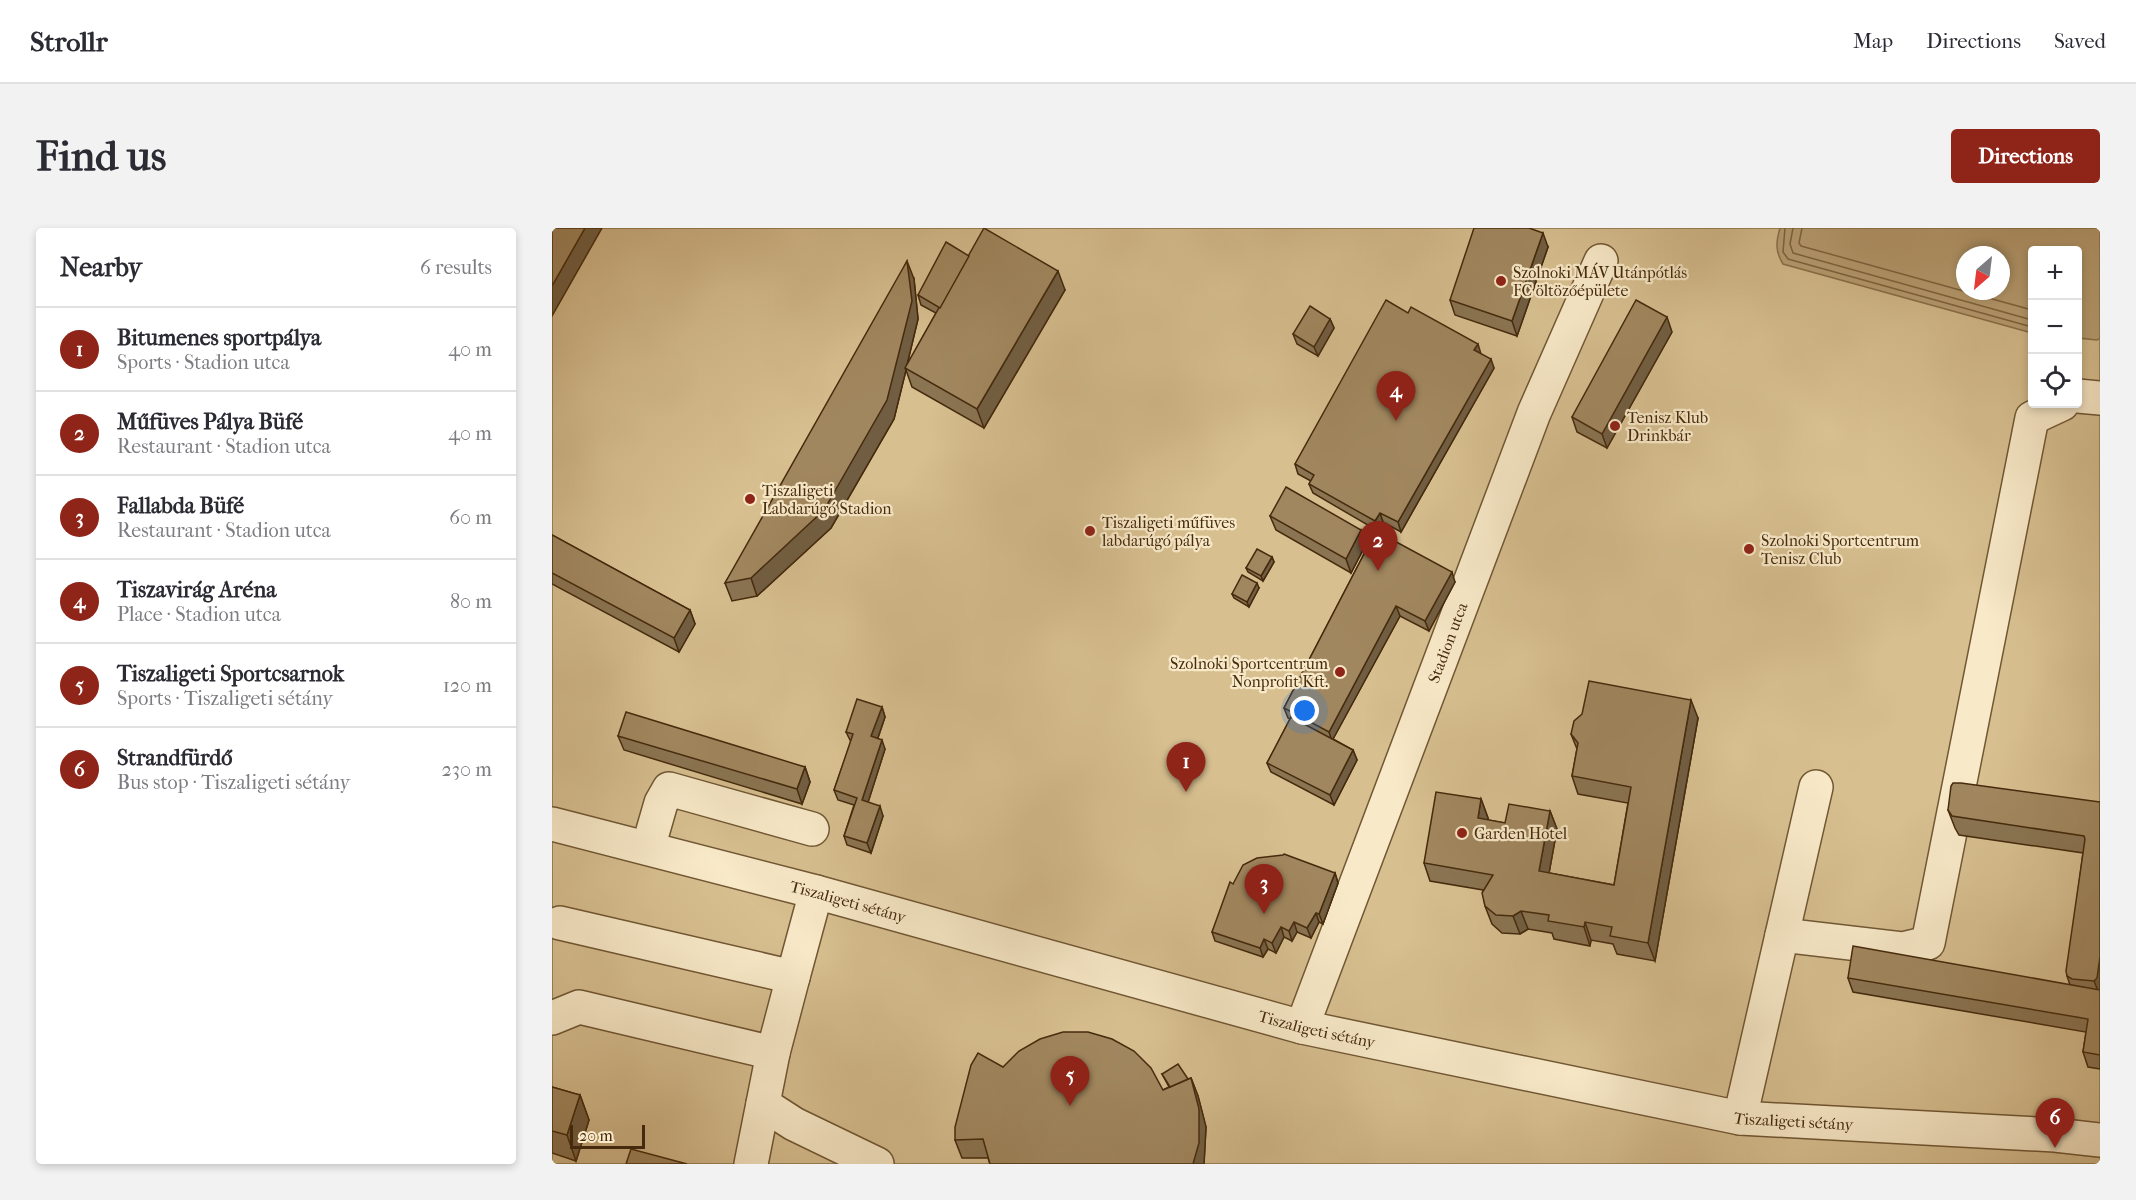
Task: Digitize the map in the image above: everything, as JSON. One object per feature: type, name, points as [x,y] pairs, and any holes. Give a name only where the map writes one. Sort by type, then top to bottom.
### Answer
[{"type":"street","name":"Stadion utca","points":[[1302,1027],[1533,413],[1601,261]]},
{"type":"street","points":[[2082,396],[2100,398]]},
{"type":"street","points":[[1782,935],[1902,949],[1928,943],[2032,418],[2053,408]]},
{"type":"street","points":[[1740,1118],[1816,787]]},
{"type":"street","points":[[648,848],[661,803],[669,789],[812,829]]},
{"type":"street","name":"Tiszaligeti sétány","points":[[552,824],[816,892],[1302,1027],[1740,1118],[2055,1135],[2100,1140]]},
{"type":"street","points":[[751,1164],[773,1053],[816,892]]},
{"type":"street","points":[[560,922],[793,977]]},
{"type":"street","points":[[552,1017],[579,1007],[773,1053]]},
{"type":"street","points":[[763,1104],[794,1124],[877,1164]]},
{"type":"shaded area","points":[[552,228],[2100,228],[2100,1164],[552,1164]]},
{"type":"water","points":[[1780,228],[2100,228],[2100,338],[2097,340],[2082,338],[2082,246],[2028,246],[2028,332],[1783,264],[1777,251]]},
{"type":"building","points":[[552,228],[585,228],[552,286]]},
{"type":"building","points":[[984,228],[1058,271],[977,409],[905,368]]},
{"type":"building","name":"Szolnoki MÁV Utánpótlás FC öltözőépülete","points":[[1474,228],[1529,228],[1543,233],[1512,321],[1450,300]]},
{"type":"building","points":[[946,242],[969,256],[940,308],[918,295]]},
{"type":"building","points":[[907,261],[912,301],[887,400],[824,510],[751,578],[725,583]]},
{"type":"building","points":[[1386,300],[1408,313],[1411,307],[1478,344],[1474,350],[1491,359],[1398,522],[1380,513],[1375,521],[1309,484],[1314,475],[1295,464]]},
{"type":"building","points":[[1636,300],[1667,317],[1602,434],[1572,417]]},
{"type":"building","points":[[1310,306],[1330,319],[1314,347],[1293,334]]},
{"type":"building","points":[[1286,487],[1361,530],[1346,559],[1270,516]]},
{"type":"building","name":"Szolnoki Sportcentrum Nonprofit Kft.","points":[[1376,531],[1452,572],[1425,621],[1396,606],[1329,732],[1284,708]]},
{"type":"building","points":[[552,535],[690,610],[674,638],[552,573]]},
{"type":"building","points":[[1257,549],[1272,557],[1261,576],[1246,568]]},
{"type":"building","points":[[1242,575],[1257,583],[1247,602],[1232,594]]},
{"type":"building","name":"Garden Hotel","points":[[1589,681],[1691,700],[1648,943],[1610,936],[1612,927],[1585,922],[1584,927],[1548,921],[1549,915],[1521,911],[1513,916],[1496,915],[1485,906],[1482,893],[1493,875],[1424,863],[1436,792],[1481,799],[1478,818],[1505,823],[1509,804],[1550,811],[1539,871],[1614,885],[1631,787],[1572,776],[1578,743],[1571,734],[1574,721],[1582,714]]},
{"type":"building","points":[[857,699],[882,707],[871,736],[882,740],[862,800],[880,806],[867,843],[844,836],[857,798],[834,790],[853,734],[846,732]]},
{"type":"building","points":[[626,712],[805,767],[797,789],[618,736]]},
{"type":"building","points":[[1291,717],[1353,750],[1330,795],[1267,763]]},
{"type":"building","points":[[1953,783],[2100,802],[2100,957],[2097,978],[2094,981],[2072,979],[2067,976],[2066,971],[2084,836],[1952,816],[1948,810]]},
{"type":"building","points":[[1284,854],[1335,873],[1319,914],[1316,913],[1307,928],[1294,922],[1289,931],[1281,927],[1272,943],[1264,939],[1260,948],[1212,932],[1230,882],[1233,884],[1243,865],[1257,858]]},
{"type":"building","points":[[1853,946],[2100,990],[2100,1055],[2083,1052],[2088,1019],[1848,978]]},
{"type":"building","points":[[1063,1032],[1088,1032],[1112,1039],[1134,1051],[1151,1068],[1163,1090],[1191,1078],[1199,1109],[1199,1143],[1193,1164],[990,1164],[983,1139],[955,1140],[955,1127],[971,1065],[978,1053],[1003,1067],[1019,1051],[1040,1039]]},
{"type":"building","points":[[1178,1064],[1188,1079],[1170,1087],[1162,1074]]},
{"type":"building","points":[[552,1087],[580,1095],[567,1135],[552,1131]]},
{"type":"building","points":[[631,1149],[687,1164],[626,1164]]},
{"type":"place","name":"Szolnoki MÁV Utánpótlás FC öltözőépülete","points":[[1501,281]]},
{"type":"place","name":"Tiszavirág Aréna","points":[[1396,421]]},
{"type":"place","name":"Tenisz Klub Drinkbár","points":[[1615,426]]},
{"type":"place","name":"Tiszaligeti Labdarúgó Stadion","points":[[750,499]]},
{"type":"place","name":"Tiszaligeti műfüves labdarúgó pálya","points":[[1090,531]]},
{"type":"place","name":"Szolnoki Sportcentrum Tenisz Club","points":[[1749,549]]},
{"type":"place","name":"Műfüves Pálya Büfé","points":[[1378,571]]},
{"type":"place","name":"Szolnoki Sportcentrum Nonprofit Kft.","points":[[1340,672]]},
{"type":"place","name":"Bitumenes sportpálya","points":[[1186,792]]},
{"type":"place","name":"Garden Hotel","points":[[1462,833]]},
{"type":"place","name":"Fallabda Büfé","points":[[1264,914]]},
{"type":"place","name":"Tiszaligeti Sportcsarnok","points":[[1070,1106]]},
{"type":"place","name":"Strandfürdő","points":[[2055,1148]]}]
